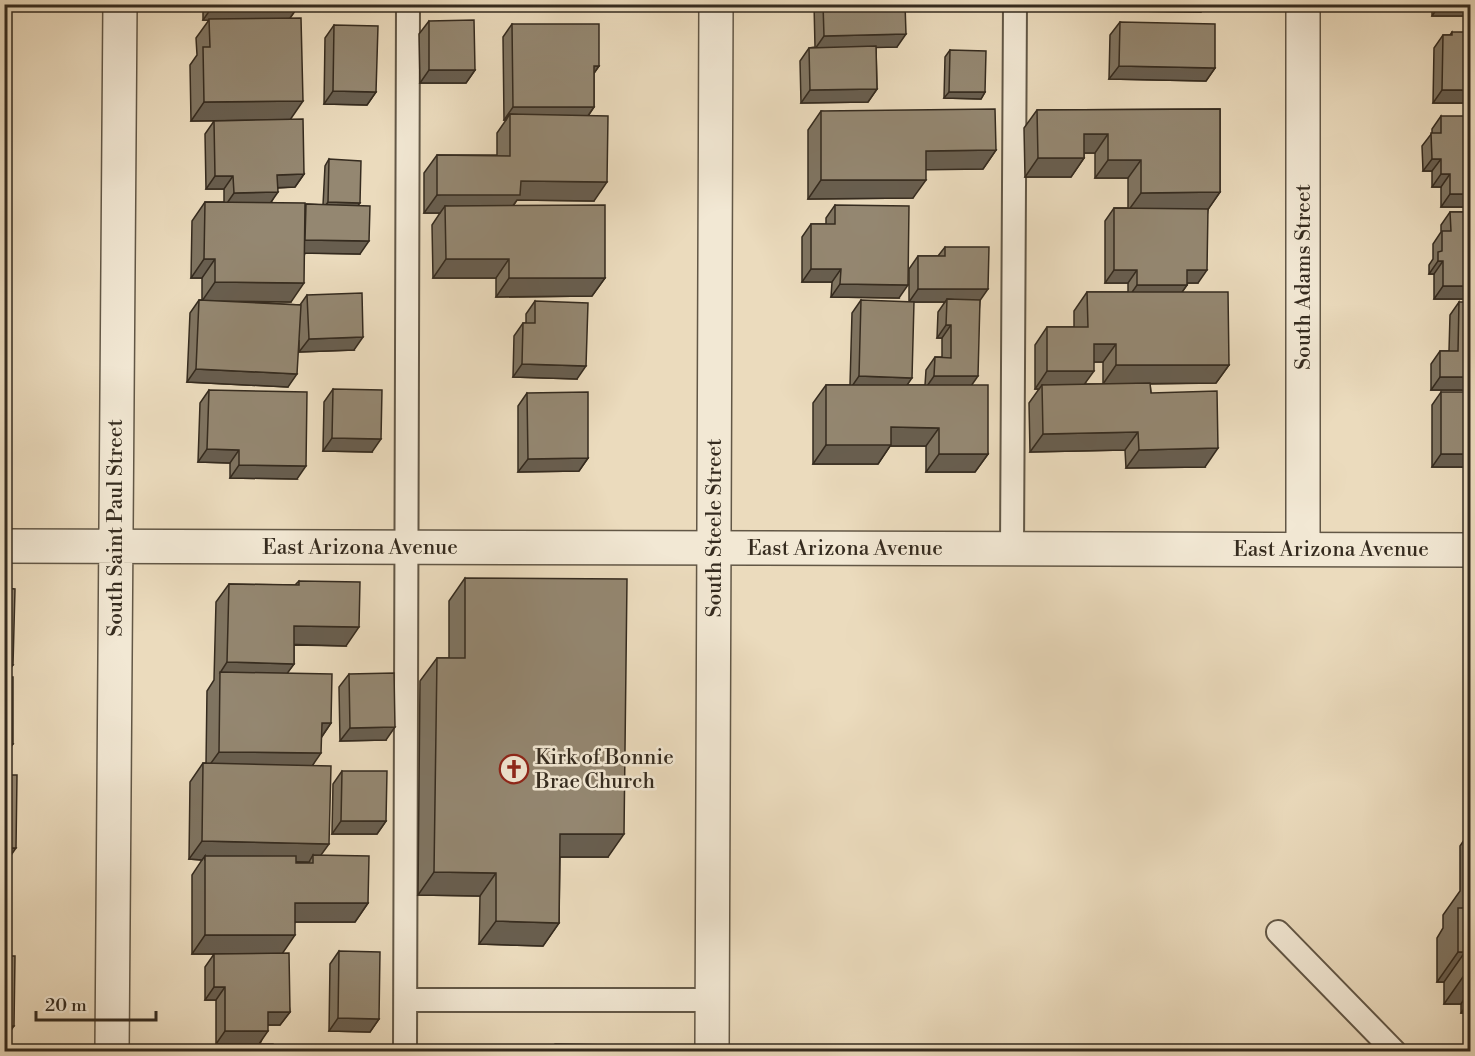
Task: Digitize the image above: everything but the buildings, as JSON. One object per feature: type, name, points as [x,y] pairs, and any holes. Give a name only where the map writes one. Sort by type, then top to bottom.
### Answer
[{"type":"street","name":"South Saint Paul Street","points":[[112,1052],[114,547],[120,4]]},
{"type":"street","name":"South Steele Street","points":[[712,1052],[716,4]]},
{"type":"street","name":"South Adams Street","points":[[1303,4],[1303,549]]},
{"type":"street","name":"East Arizona Avenue","points":[[4,546],[1470,550]]},
{"type":"lane","points":[[405,1052],[408,4]]},
{"type":"lane","points":[[1012,549],[1015,4]]},
{"type":"lane","points":[[1278,932],[1395,1052]]},
{"type":"lane","points":[[406,1000],[712,1000]]},
{"type":"place","name":"Kirk of Bonnie Brae Church","points":[[514,769]]}]
